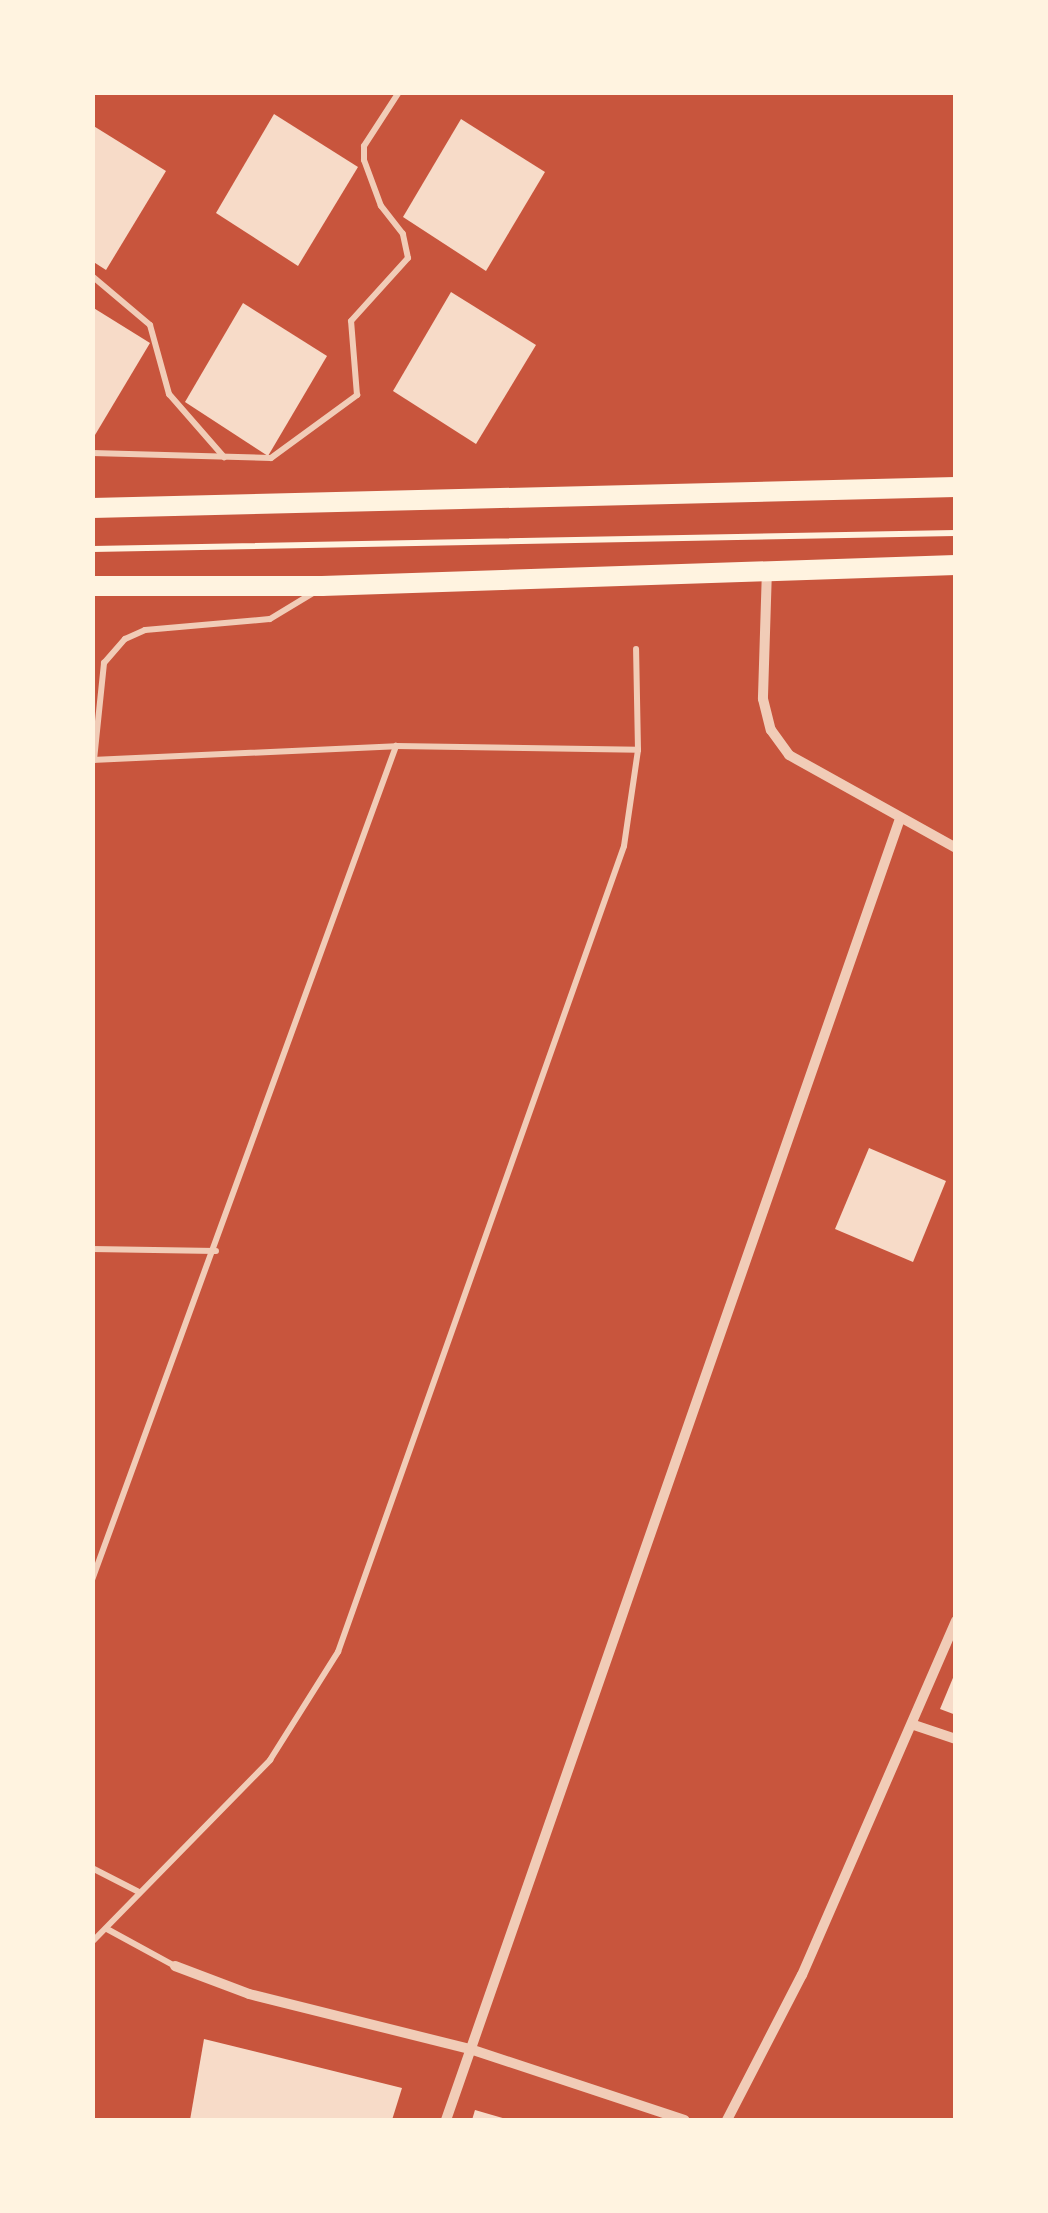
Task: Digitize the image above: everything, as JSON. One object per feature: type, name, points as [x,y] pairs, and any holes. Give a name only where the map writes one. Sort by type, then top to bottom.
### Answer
[{"type":"main road","points":[[92,508],[956,487]]},
{"type":"main road","points":[[92,586],[322,586],[956,565]]},
{"type":"street","points":[[767,569],[763,699],[771,730],[789,755],[899,822],[956,848]]},
{"type":"street","points":[[446,2120],[899,822]]},
{"type":"street","points":[[727,2120],[764,2056],[914,1724],[956,1621]]},
{"type":"street","points":[[914,1724],[956,1738]]},
{"type":"street","points":[[175,1966],[249,1994],[470,2049],[685,2120]]},
{"type":"lane","points":[[92,452],[283,455],[357,395],[351,321],[408,258],[403,234],[381,206],[364,160],[364,146],[398,92]]},
{"type":"lane","points":[[92,276],[150,325],[177,408],[224,457]]},
{"type":"lane","points":[[322,586],[270,619],[145,630],[126,639],[104,663],[93,760],[396,746],[638,750]]},
{"type":"lane","points":[[92,1942],[270,1760],[338,1652],[624,846],[638,750],[636,648]]},
{"type":"lane","points":[[92,1580],[216,1250],[396,746]]},
{"type":"lane","points":[[92,1249],[216,1250]]},
{"type":"lane","points":[[92,1868],[138,1891]]},
{"type":"lane","points":[[106,1929],[175,1966]]},
{"type":"path","points":[[92,550],[956,533]]},
{"type":"building","points":[[274,114],[358,167],[298,266],[216,213]]},
{"type":"building","points":[[461,119],[545,172],[486,271],[403,217]]},
{"type":"building","points":[[92,125],[166,171],[106,270],[92,261]]},
{"type":"building","points":[[451,292],[536,345],[476,444],[393,391]]},
{"type":"building","points":[[243,303],[327,356],[268,456],[185,402]]},
{"type":"building","points":[[92,307],[150,343],[92,440]]},
{"type":"building","points":[[869,1148],[946,1181],[913,1262],[835,1229]]},
{"type":"building","points":[[956,1673],[956,1715],[940,1709]]},
{"type":"building","points":[[204,2039],[402,2088],[392,2120],[190,2120]]},
{"type":"building","points":[[475,2110],[506,2119],[506,2120],[472,2120]]}]
